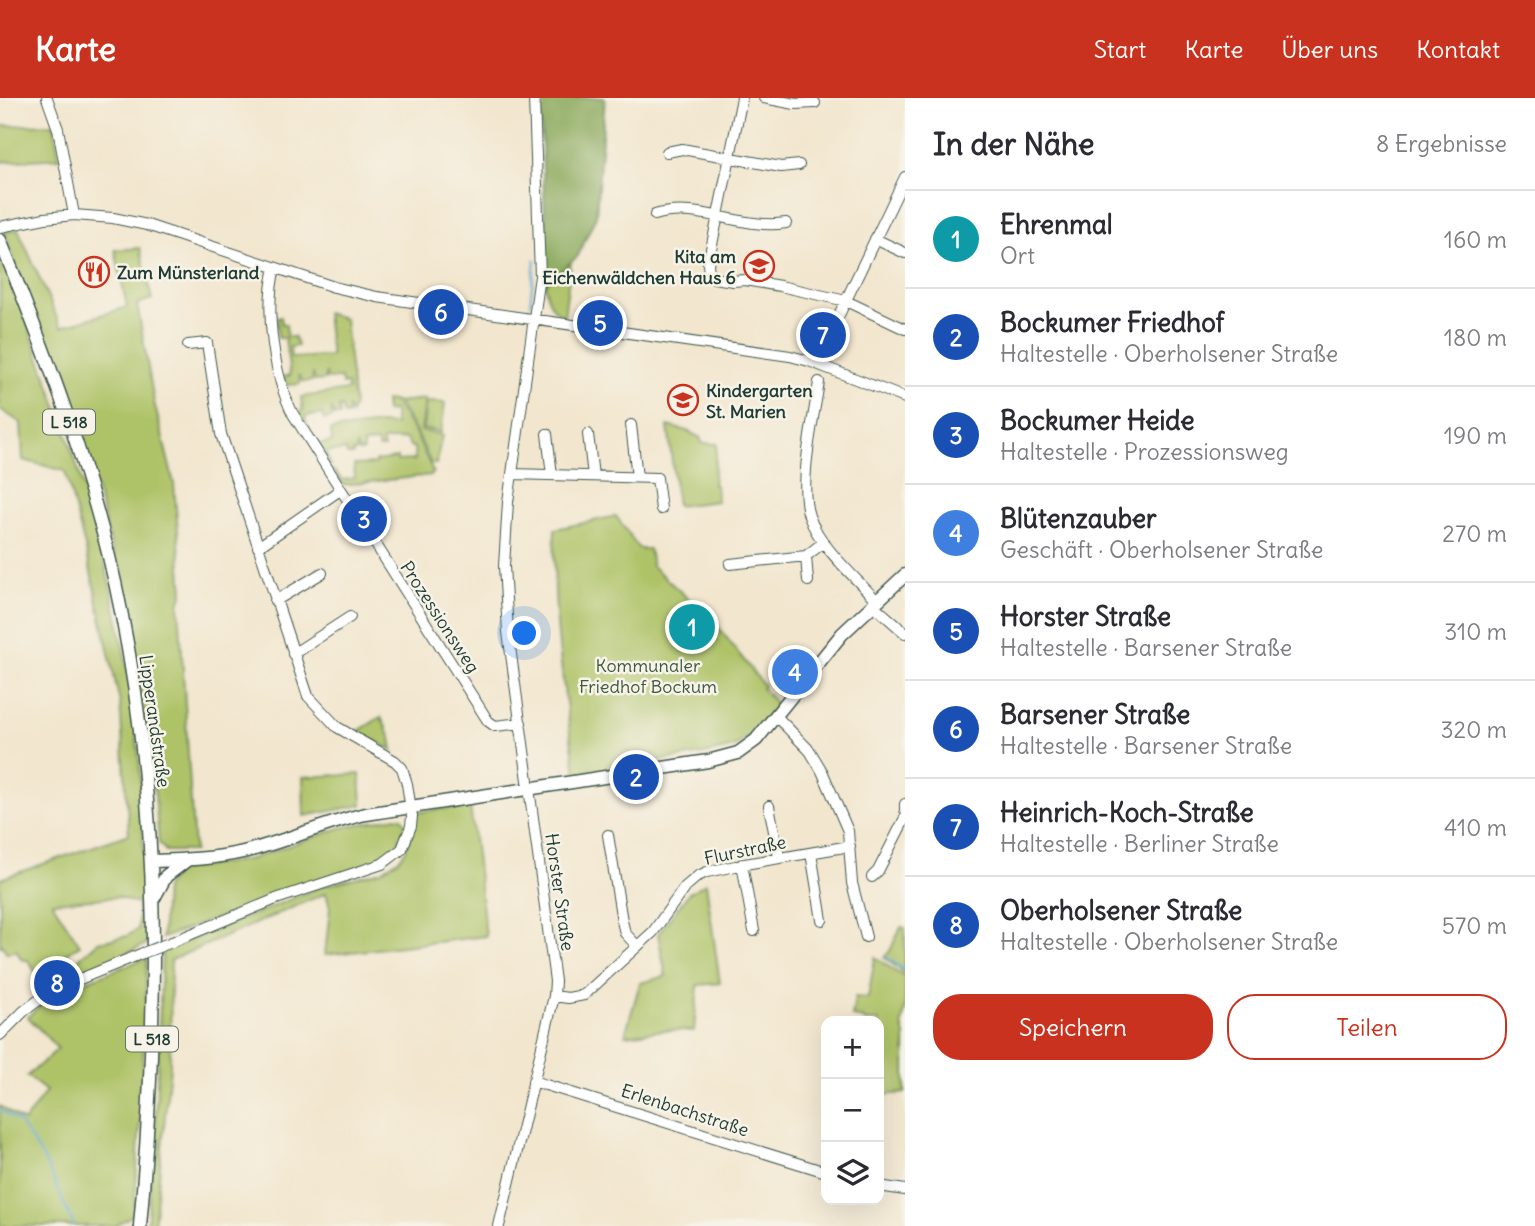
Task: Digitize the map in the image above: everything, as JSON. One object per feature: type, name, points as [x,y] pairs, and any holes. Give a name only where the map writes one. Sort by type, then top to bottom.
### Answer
[{"type":"main road","name":"Lipperandstraße","points":[[0,240],[64,408],[105,542],[121,609],[136,700],[146,776],[154,899],[151,1069],[140,1226]]},
{"type":"main road","points":[[152,861],[188,860],[241,853],[339,820],[410,806],[708,761],[732,754],[756,740],[842,634],[905,575]]},
{"type":"main road","points":[[154,899],[166,876],[188,860]]},
{"type":"street","points":[[47,98],[58,129],[74,215]]},
{"type":"street","name":"Horster Straße","points":[[499,1226],[554,996],[554,965],[505,594],[505,542],[512,474],[541,267],[534,98]]},
{"type":"street","points":[[742,98],[708,264],[709,274],[714,278],[780,286],[845,301],[905,329]]},
{"type":"street","points":[[764,98],[796,104],[815,103]]},
{"type":"street","points":[[667,152],[682,149],[781,167],[799,165]]},
{"type":"street","points":[[816,363],[904,183]]},
{"type":"street","points":[[655,215],[669,211],[718,216],[769,226],[786,223]]},
{"type":"street","points":[[4,226],[74,215],[113,218],[147,225],[342,289],[377,297],[790,356],[816,363],[905,398]]},
{"type":"street","points":[[875,239],[905,253]]},
{"type":"street","name":"Prozessionsweg","points":[[275,268],[270,296],[276,363],[282,389],[293,415],[488,721],[495,726],[521,723]]},
{"type":"street","points":[[0,1035],[24,1011],[51,991],[276,898],[382,864],[402,849],[411,826],[407,784],[402,768],[395,761],[349,735],[323,714],[308,696],[221,434],[207,343],[188,345]]},
{"type":"street","points":[[819,382],[806,476],[808,516],[824,542],[874,602],[905,634]]},
{"type":"street","points":[[631,425],[637,477]]},
{"type":"street","points":[[547,434],[552,475]]},
{"type":"street","points":[[588,434],[593,476]]},
{"type":"street","points":[[512,474],[657,478],[661,509]]},
{"type":"street","points":[[258,547],[340,490]]},
{"type":"street","points":[[730,565],[806,556],[824,542]]},
{"type":"street","points":[[806,556],[808,581]]},
{"type":"street","points":[[275,601],[322,573]]},
{"type":"street","points":[[293,654],[350,617]]},
{"type":"street","points":[[777,717],[810,751],[822,771],[848,831],[852,883],[866,937]]},
{"type":"street","points":[[905,804],[905,810]]},
{"type":"street","points":[[769,806],[779,857]]},
{"type":"street","points":[[872,877],[878,871],[905,818]]},
{"type":"street","points":[[608,835],[625,933],[637,946]]},
{"type":"street","name":"Flurstraße","points":[[554,996],[568,998],[584,995],[653,932],[685,887],[698,876],[743,864],[850,846]]},
{"type":"street","points":[[811,853],[822,920]]},
{"type":"street","points":[[743,864],[754,931]]},
{"type":"street","name":"Erlenbachstraße","points":[[533,1081],[821,1170]]},
{"type":"street","points":[[884,1187],[905,1190]]},
{"type":"green space","points":[[540,98],[605,98],[596,216],[578,256],[545,284],[547,265]]},
{"type":"green space","points":[[54,124],[59,158],[0,162],[0,126]]},
{"type":"green space","points":[[18,229],[61,327],[127,307],[115,250],[140,248],[152,299],[137,304],[154,402],[174,484],[183,592],[179,605],[194,851],[166,851],[159,843],[148,733],[117,570],[89,463],[72,411],[5,232]]},
{"type":"green space","points":[[0,253],[57,406],[89,505],[115,605],[125,656],[141,782],[147,944],[79,974],[74,969],[74,963],[98,942],[127,936],[138,929],[138,904],[118,897],[52,902],[80,945],[69,951],[63,959],[60,969],[61,982],[44,992],[28,960],[22,960],[16,950],[7,953],[2,945],[0,946],[0,879],[129,834],[120,703],[87,554],[65,471],[23,460],[21,423],[0,409]]},
{"type":"green space","points":[[571,262],[564,317],[550,303],[545,284]]},
{"type":"green space","points":[[326,313],[345,319],[354,405],[351,414],[348,406],[348,415],[344,415],[342,407],[339,407],[340,416],[335,416],[331,408],[333,417],[324,420],[323,414],[305,416],[308,429],[298,412],[303,411],[301,397],[348,390],[347,384],[342,384],[341,378],[327,379],[326,372],[325,380],[315,381],[313,373],[312,381],[303,382],[299,375],[300,384],[286,385],[283,377],[290,375],[285,338],[278,338],[277,318],[281,317],[282,324],[286,324],[287,337],[294,337],[298,346],[290,347],[291,358],[331,356]]},
{"type":"green space","points":[[425,399],[421,431],[442,435],[436,464],[431,464],[418,435],[398,402]]},
{"type":"green space","points":[[385,401],[394,401],[416,435],[433,472],[431,475],[343,485],[333,470],[342,480],[355,478],[354,465],[375,464],[375,461],[397,458],[397,461],[415,460],[414,447],[411,447],[406,439],[382,441],[384,448],[379,448],[377,442],[363,444],[364,451],[359,452],[356,444],[356,452],[353,452],[353,455],[347,455],[346,450],[326,452],[331,466],[311,434],[319,444],[332,442],[331,430],[380,424],[395,425],[394,411],[386,412]]},
{"type":"green space","points":[[426,402],[445,403],[441,432],[423,429]]},
{"type":"green space","points":[[668,426],[701,438],[701,443],[717,444],[713,485],[716,485],[717,501],[677,506]]},
{"type":"green space","name":"Kommunaler Friedhof Bockum","points":[[616,516],[639,549],[649,549],[652,566],[693,603],[701,605],[777,705],[755,732],[734,747],[576,773],[557,621],[555,529]]},
{"type":"green space","points":[[381,717],[391,738],[393,750],[357,732]]},
{"type":"green space","points":[[360,774],[362,805],[304,816],[303,777]]},
{"type":"green space","points":[[470,806],[486,936],[325,955],[330,908],[326,893],[171,960],[170,1067],[154,1226],[147,1226],[156,1114],[162,952],[323,886],[381,871],[398,860],[406,850],[417,812]]},
{"type":"green space","points":[[402,818],[406,825],[390,856],[162,938],[165,888],[178,871],[250,859],[340,828]]},
{"type":"green space","points":[[706,883],[720,983],[698,985],[694,1031],[665,1030],[625,1035],[640,983],[666,976],[658,934],[689,893]]},
{"type":"green space","points":[[901,927],[905,928],[905,974],[884,957],[890,951]]},
{"type":"green space","points":[[875,957],[905,978],[902,1024],[905,1036],[905,1093],[884,1095],[884,1016],[852,1016],[855,997],[868,998]]},
{"type":"green space","points":[[147,958],[134,1214],[115,1226],[0,1226],[0,1106],[24,1122],[46,1091],[27,1076],[58,1049],[28,1017],[40,1005],[65,996],[65,989]]},
{"type":"waterway","points":[[530,304],[535,260]]},
{"type":"waterway","points":[[886,957],[905,970]]},
{"type":"waterway","points":[[0,1110],[19,1122],[44,1159],[74,1226]]},
{"type":"place","name":"Kita am Eichenwäldchen Haus 6","points":[[759,266]]},
{"type":"place","name":"Zum Münsterland","points":[[94,272]]},
{"type":"place","name":"Barsener Straße","points":[[441,312]]},
{"type":"place","name":"Horster Straße","points":[[600,323]]},
{"type":"place","name":"Heinrich-Koch-Straße","points":[[823,335]]},
{"type":"place","name":"Kindergarten St. Marien","points":[[683,400]]},
{"type":"place","name":"Bockumer Heide","points":[[364,519]]},
{"type":"place","name":"Ehrenmal","points":[[692,627]]},
{"type":"place","name":"Blütenzauber","points":[[795,672]]},
{"type":"place","name":"Bockumer Friedhof","points":[[636,777]]},
{"type":"place","name":"Oberholsener Straße","points":[[57,983]]}]
